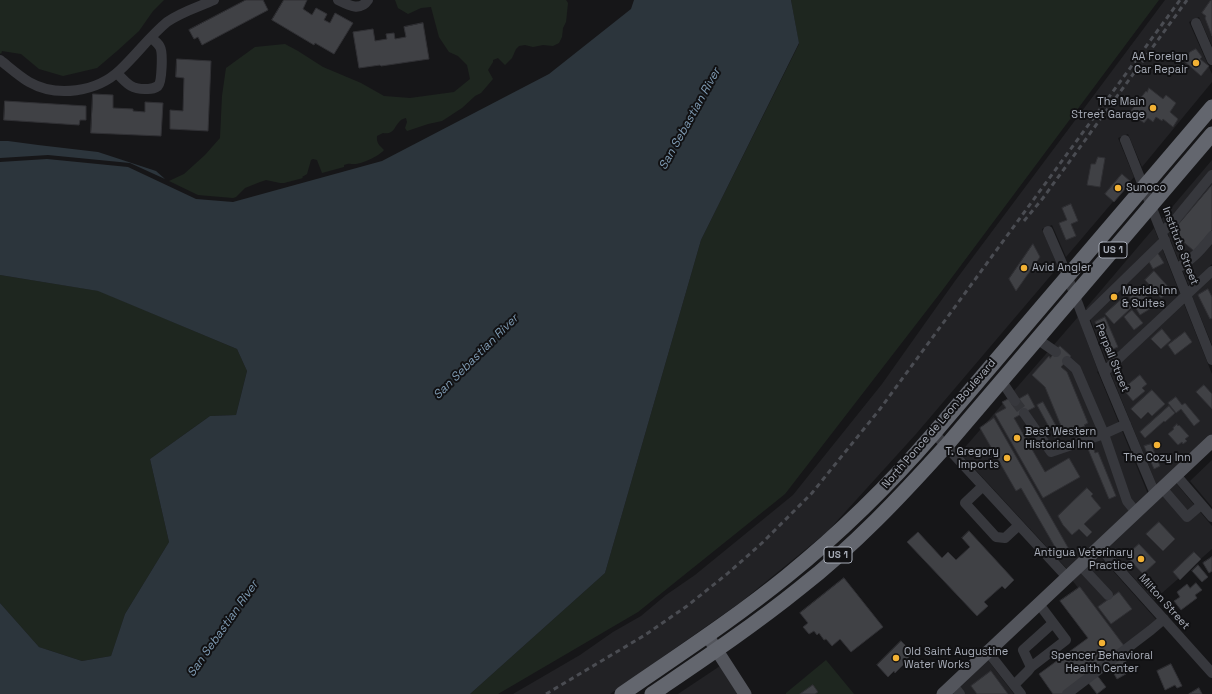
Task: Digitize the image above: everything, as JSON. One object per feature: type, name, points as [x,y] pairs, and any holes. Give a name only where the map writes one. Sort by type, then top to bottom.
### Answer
[{"type":"highway","name":"North Ponce de Leon Boulevard","points":[[622,694],[707,635],[786,577],[840,530],[902,469],[1212,107]]},
{"type":"highway","name":"North Ponce de Leon Boulevard","points":[[652,694],[717,649],[800,588],[844,551],[874,523],[946,446],[1212,134]]},
{"type":"main road","points":[[943,694],[957,689],[988,652],[1212,441]]},
{"type":"main road","points":[[707,635],[745,694]]},
{"type":"street","points":[[0,60],[30,82],[46,88],[72,91],[89,87],[105,81],[116,73],[175,16],[214,0]]},
{"type":"street","points":[[338,0],[350,6],[356,7],[366,3],[368,0]]},
{"type":"street","points":[[1196,24],[1212,60]]},
{"type":"street","points":[[116,73],[132,87],[147,89],[158,86],[160,82],[162,53],[160,47],[151,38]]},
{"type":"street","name":"Institute Street","points":[[1125,140],[1212,360]]},
{"type":"street","points":[[1084,320],[1163,236],[1212,175]]},
{"type":"street","name":"Perpall Street","points":[[1048,231],[1075,294],[1104,372],[1126,424],[1158,491],[1188,517],[1202,505]]},
{"type":"street","points":[[1176,269],[1189,262],[1212,236]]},
{"type":"street","points":[[1104,372],[1212,271]]},
{"type":"street","points":[[1037,339],[1056,352]]},
{"type":"street","points":[[1067,361],[1076,369],[1104,434],[1127,501],[1136,512]]},
{"type":"street","points":[[1001,380],[1016,401]]},
{"type":"street","points":[[1024,413],[1051,452],[1104,434],[1126,424]]},
{"type":"street","points":[[934,433],[1067,577]]},
{"type":"street","points":[[1176,475],[1212,517]]},
{"type":"street","points":[[983,486],[965,504],[996,537],[1005,538],[1019,525]]},
{"type":"street","name":"Milton Street","points":[[1099,547],[1212,673]]},
{"type":"street","points":[[1080,565],[1108,595]]},
{"type":"street","points":[[1014,685],[1028,672],[1031,667],[1066,640],[1039,604]]},
{"type":"street","points":[[1067,694],[1164,619]]},
{"type":"street","points":[[1031,667],[1023,650],[1053,623]]},
{"type":"street","points":[[988,652],[1021,694]]},
{"type":"shaded area","points":[[0,0],[164,0],[153,11],[139,31],[97,68],[63,76],[39,69],[21,54],[2,51],[1,54],[0,53]]},
{"type":"shaded area","points":[[395,0],[566,0],[568,3],[566,22],[559,43],[553,46],[519,46],[512,58],[505,65],[498,58],[493,60],[488,70],[493,79],[481,93],[442,121],[407,131],[405,128],[407,122],[406,118],[402,119],[391,132],[383,133],[377,136],[380,146],[384,150],[370,159],[357,164],[346,164],[344,167],[322,173],[317,160],[313,159],[311,160],[307,174],[302,177],[303,178],[284,183],[266,180],[245,188],[233,198],[198,195],[169,181],[184,174],[205,155],[220,138],[222,96],[226,68],[255,47],[285,44],[323,67],[361,83],[384,96],[410,98],[454,92],[470,79],[467,65],[458,56],[449,52],[439,37],[431,7],[421,8],[408,14],[398,8]]},
{"type":"shaded area","points":[[791,0],[1159,0],[941,292],[785,494],[638,612],[498,694],[470,694],[605,573],[701,240],[799,44]]},
{"type":"shaded area","points":[[1165,0],[1212,0],[1212,46],[1199,17],[1189,22],[1212,74],[1212,82],[1142,167],[1128,134],[1118,138],[1134,177],[1066,257],[1052,225],[1042,229],[1058,267],[916,434],[827,532],[741,602],[610,694],[513,694],[580,655],[613,632],[641,616],[666,595],[695,575],[793,495],[882,384],[955,281]]},
{"type":"shaded area","points":[[1212,160],[1212,264],[1189,286],[1162,219]]},
{"type":"shaded area","points":[[1154,228],[1180,294],[1107,363],[1086,308]]},
{"type":"shaded area","points":[[0,275],[99,291],[237,349],[247,371],[236,415],[210,416],[150,459],[169,542],[125,614],[111,656],[82,661],[39,647],[0,603]]},
{"type":"shaded area","points":[[1212,277],[1212,345],[1192,296]]},
{"type":"shaded area","points":[[1184,304],[1212,374],[1212,434],[1157,486],[1110,372]]},
{"type":"shaded area","points":[[1078,317],[1098,371],[1097,372],[1148,494],[1068,570],[960,453]]},
{"type":"shaded area","points":[[1212,460],[1212,507],[1190,481]]},
{"type":"shaded area","points":[[1175,482],[1212,526],[1212,549],[1154,600],[1106,547]]},
{"type":"shaded area","points":[[1098,554],[1161,625],[1128,651],[1072,580]]},
{"type":"shaded area","points":[[987,659],[1014,694],[950,694]]},
{"type":"shaded area","points":[[826,660],[854,694],[786,694],[786,693]]},
{"type":"shaded area","points":[[720,666],[738,694],[678,694]]},
{"type":"water","name":"San Sebastian River","points":[[634,0],[791,0],[799,43],[701,240],[605,573],[470,694],[0,694],[0,603],[39,647],[82,661],[111,656],[125,614],[169,542],[150,459],[210,416],[236,415],[247,371],[237,349],[98,291],[0,275],[0,162],[47,159],[128,167],[196,199],[233,202],[382,161],[549,74],[631,9]]},
{"type":"water","points":[[0,141],[98,152],[156,171],[165,179],[130,163],[48,155],[0,158]]},
{"type":"building","points":[[246,0],[263,0],[268,10],[202,45],[198,37],[194,39],[189,30]]},
{"type":"building","points":[[284,0],[307,0],[303,9],[312,15],[316,8],[327,14],[324,20],[330,23],[335,13],[353,23],[334,54],[315,43],[314,45],[272,20]]},
{"type":"building","points":[[1211,0],[1212,36],[1205,18],[1206,16],[1202,13]]},
{"type":"building","points":[[423,23],[429,59],[359,68],[353,32],[373,29],[375,41],[387,39],[386,34],[394,33],[395,39],[406,37],[404,27]]},
{"type":"building","name":"AA Foreign Car Repair","points":[[1196,49],[1202,57],[1200,59],[1209,66],[1201,76],[1184,61],[1190,52]]},
{"type":"building","points":[[177,59],[211,61],[208,131],[170,129],[170,110],[183,111],[184,78],[176,77]]},
{"type":"building","name":"The Main Street Garage","points":[[1149,88],[1163,99],[1166,95],[1176,103],[1170,112],[1178,119],[1173,127],[1163,119],[1162,121],[1156,117],[1153,122],[1148,118],[1144,123],[1130,112]]},
{"type":"building","points":[[93,94],[113,95],[113,108],[133,109],[133,111],[145,112],[145,102],[163,103],[161,136],[91,133]]},
{"type":"building","points":[[5,101],[86,106],[86,120],[80,120],[79,125],[4,120]]},
{"type":"building","points":[[1098,157],[1105,158],[1100,187],[1087,185],[1091,164],[1095,164]]},
{"type":"building","name":"Sunoco","points":[[1122,174],[1131,182],[1114,202],[1105,194]]},
{"type":"building","points":[[1212,185],[1212,230],[1194,251],[1172,232]]},
{"type":"building","points":[[1071,204],[1078,221],[1071,224],[1076,236],[1066,240],[1059,223],[1067,220],[1062,208]]},
{"type":"building","name":"Avid Angler","points":[[1033,244],[1040,257],[1016,291],[1009,279]]},
{"type":"building","points":[[1157,252],[1164,263],[1153,269],[1147,258]]},
{"type":"building","points":[[1154,271],[1171,290],[1161,298],[1145,280]]},
{"type":"building","points":[[1143,289],[1153,307],[1140,315],[1129,297]]},
{"type":"building","points":[[1208,289],[1212,297],[1212,318],[1210,319],[1198,295]]},
{"type":"building","points":[[1124,297],[1132,307],[1114,324],[1105,314]]},
{"type":"building","points":[[1132,310],[1143,323],[1134,330],[1124,317]]},
{"type":"building","points":[[1105,317],[1118,347],[1108,351],[1095,322]]},
{"type":"building","points":[[1162,329],[1171,340],[1161,349],[1151,339]]},
{"type":"building","points":[[1185,332],[1192,342],[1175,355],[1168,345]]},
{"type":"building","points":[[1060,346],[1071,356],[1061,367],[1067,372],[1088,423],[1084,425],[1085,426],[1069,433],[1068,431],[1064,433],[1045,387],[1032,375]]},
{"type":"building","points":[[1140,375],[1147,384],[1142,388],[1145,391],[1133,401],[1123,389]]},
{"type":"building","points":[[1204,385],[1212,394],[1212,409],[1196,392]]},
{"type":"building","points":[[1152,390],[1165,404],[1152,416],[1148,412],[1141,419],[1131,409]]},
{"type":"building","name":"Best Western Historical Inn","points":[[1028,394],[1035,407],[1014,418],[1045,472],[1069,458],[1080,477],[1043,498],[995,414],[1006,408],[1002,402],[1010,398],[1013,402]]},
{"type":"building","points":[[1176,397],[1182,405],[1185,403],[1200,421],[1194,426],[1181,409],[1176,413],[1168,403]]},
{"type":"building","points":[[1043,402],[1061,435],[1055,438],[1037,405]]},
{"type":"building","points":[[1169,406],[1175,413],[1145,438],[1140,432]]},
{"type":"building","name":"T. Gregory Imports","points":[[994,418],[1070,551],[1063,557],[1055,547],[1021,488],[1016,491],[980,428]]},
{"type":"building","points":[[1177,424],[1189,436],[1185,439],[1187,441],[1178,445],[1168,434]]},
{"type":"building","points":[[1151,444],[1160,466],[1154,469],[1144,446]]},
{"type":"building","points":[[1093,447],[1095,453],[1098,452],[1116,496],[1109,499],[1088,449]]},
{"type":"building","points":[[1087,488],[1093,494],[1091,496],[1101,508],[1084,524],[1092,532],[1087,537],[1079,529],[1072,535],[1063,525],[1058,516]]},
{"type":"building","points":[[1159,522],[1175,539],[1163,551],[1146,534]]},
{"type":"building","points":[[969,531],[1014,580],[1005,589],[1002,586],[984,602],[988,606],[977,616],[907,542],[918,532],[942,558],[948,552],[956,560],[970,547],[962,538]]},
{"type":"building","name":"Antigua Veterinary Practice","points":[[1139,544],[1156,562],[1143,574],[1126,556]]},
{"type":"building","points":[[1194,552],[1201,559],[1180,580],[1173,572]]},
{"type":"building","points":[[1212,557],[1212,571],[1209,573],[1203,563]]},
{"type":"building","points":[[1198,565],[1208,577],[1202,582],[1192,571]]},
{"type":"building","points":[[844,578],[883,627],[851,652],[840,639],[832,646],[826,639],[824,640],[819,633],[817,635],[814,631],[809,634],[803,627],[808,623],[800,613]]},
{"type":"building","points":[[1196,583],[1202,590],[1195,595],[1197,598],[1181,610],[1174,601],[1180,597],[1177,592],[1187,584],[1190,588]]},
{"type":"building","name":"Spencer Behavioral Health Center","points":[[1080,587],[1125,647],[1062,694],[1053,694],[1039,674],[1088,638],[1060,601]]},
{"type":"building","points":[[1119,592],[1132,609],[1111,624],[1098,607]]},
{"type":"building","name":"Old Saint Augustine Water Works","points":[[901,641],[913,653],[895,673],[894,671],[888,677],[877,665]]},
{"type":"building","points":[[1123,656],[1131,671],[1117,679],[1109,665]]},
{"type":"building","points":[[1171,664],[1182,686],[1177,688],[1175,685],[1165,690],[1157,671]]},
{"type":"building","points":[[991,671],[1008,694],[977,694],[971,686]]},
{"type":"building","points":[[1096,674],[1106,687],[1097,694],[1087,681]]},
{"type":"building","points":[[813,685],[818,692],[815,694],[800,694]]},
{"type":"building","points":[[1199,688],[1202,694],[1189,694]]},
{"type":"tunnel","points":[[1015,401],[1024,413]]},
{"type":"railway","points":[[546,694],[645,635],[687,606],[727,574],[762,543],[812,493],[880,409],[1180,0]]},
{"type":"railway","points":[[1024,221],[1043,198],[1187,0]]},
{"type":"place","name":"AA Foreign Car Repair","points":[[1196,63]]},
{"type":"place","name":"The Main Street Garage","points":[[1153,108]]},
{"type":"place","name":"Sunoco","points":[[1118,188]]},
{"type":"place","name":"Avid Angler","points":[[1024,268]]},
{"type":"place","name":"Merida Inn & Suites","points":[[1114,297]]},
{"type":"place","name":"Best Western Historical Inn","points":[[1017,438]]},
{"type":"place","name":"The Cozy Inn","points":[[1157,445]]},
{"type":"place","name":"T. Gregory Imports","points":[[1007,458]]},
{"type":"place","name":"Antigua Veterinary Practice","points":[[1141,559]]},
{"type":"place","name":"Spencer Behavioral Health Center","points":[[1102,643]]},
{"type":"place","name":"Old Saint Augustine Water Works","points":[[896,658]]}]
